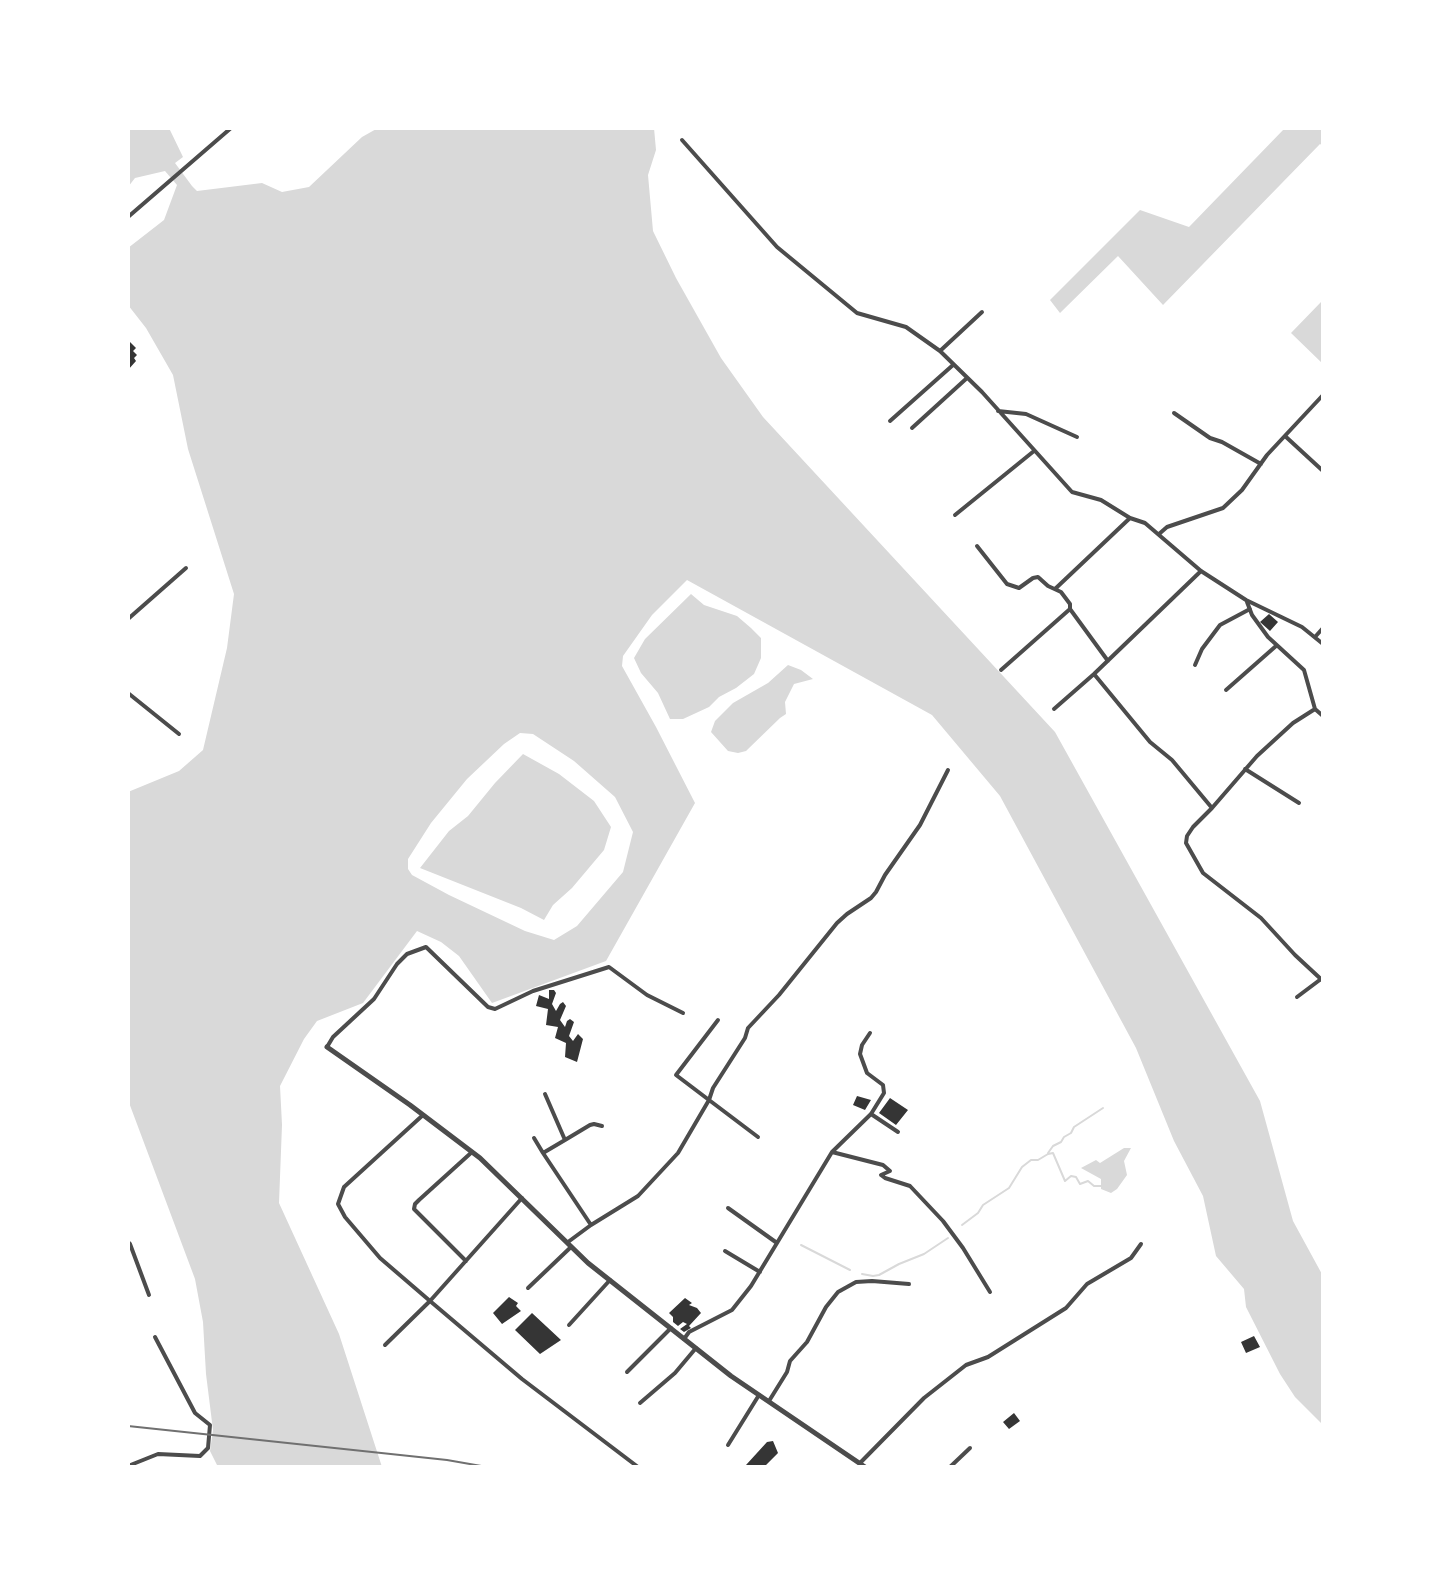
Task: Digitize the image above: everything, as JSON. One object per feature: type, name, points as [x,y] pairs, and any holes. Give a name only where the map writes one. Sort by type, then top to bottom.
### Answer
[{"type":"street","points":[[128,217],[228,129]]},
{"type":"street","points":[[682,140],[777,247],[857,313],[906,327],[940,351],[1072,492],[1101,500],[1130,518],[1145,523],[1201,571],[1246,600],[1292,621],[1323,644]]},
{"type":"street","points":[[940,351],[982,312]]},
{"type":"street","points":[[890,421],[953,365]]},
{"type":"street","points":[[912,428],[967,378]]},
{"type":"street","points":[[1159,535],[1167,527],[1223,508],[1323,395]]},
{"type":"street","points":[[998,411],[1026,414],[1077,437]]},
{"type":"street","points":[[1174,413],[1210,438],[1261,464]]},
{"type":"street","points":[[1285,436],[1323,471]]},
{"type":"street","points":[[955,515],[1034,451]]},
{"type":"street","points":[[1055,589],[1130,518]]},
{"type":"street","points":[[977,546],[1011,587],[1019,588],[1038,577],[1061,592],[1108,661]]},
{"type":"street","points":[[128,619],[186,568]]},
{"type":"street","points":[[1054,709],[1201,571]]},
{"type":"street","points":[[1246,600],[1262,629],[1276,646],[1304,670],[1315,709],[1323,716]]},
{"type":"street","points":[[1001,670],[1070,609]]},
{"type":"street","points":[[1195,665],[1202,649],[1220,625],[1250,609]]},
{"type":"street","points":[[1315,637],[1323,628]]},
{"type":"street","points":[[1226,690],[1276,646]]},
{"type":"street","points":[[1094,674],[1150,742],[1172,760],[1212,808]]},
{"type":"street","points":[[128,693],[179,734]]},
{"type":"street","points":[[1297,997],[1322,980],[1261,918],[1203,873],[1186,843],[1193,827],[1245,769],[1293,723],[1315,709]]},
{"type":"street","points":[[1245,769],[1299,803]]},
{"type":"street","points":[[528,1288],[591,1225],[638,1196],[678,1153],[748,1028],[800,971],[837,923],[876,892],[920,825],[948,770]]},
{"type":"street","points":[[683,1013],[647,995],[609,967],[533,991],[495,1009],[488,1007],[426,947],[407,954],[397,964],[374,999],[333,1037],[327,1047],[472,1152],[569,1245],[684,1339],[862,1465],[924,1398],[966,1365],[988,1357],[1066,1308],[1087,1284],[1131,1258],[1141,1244]]},
{"type":"street","points":[[718,1020],[676,1075],[758,1137]]},
{"type":"street","points":[[684,1339],[689,1332],[732,1310],[760,1272],[832,1152],[871,1114],[884,1093],[883,1085],[867,1073],[860,1054],[870,1033]]},
{"type":"street","points":[[545,1094],[565,1140]]},
{"type":"street","points":[[871,1114],[898,1132]]},
{"type":"street","points":[[423,1115],[344,1187],[338,1204],[345,1217],[380,1258],[430,1301],[522,1379],[638,1467]]},
{"type":"street","points":[[543,1153],[590,1125],[602,1126]]},
{"type":"street","points":[[534,1138],[591,1225]]},
{"type":"street","points":[[466,1261],[414,1209],[419,1200],[472,1152]]},
{"type":"street","points":[[832,1152],[887,1167],[890,1171],[881,1175],[910,1186],[943,1221],[990,1292]]},
{"type":"street","points":[[385,1345],[430,1301],[522,1198]]},
{"type":"street","points":[[728,1208],[777,1243]]},
{"type":"street","points":[[128,1242],[149,1295]]},
{"type":"street","points":[[725,1251],[760,1272]]},
{"type":"street","points":[[569,1325],[610,1280]]},
{"type":"street","points":[[769,1401],[787,1372],[790,1361],[807,1342],[838,1292],[856,1282],[909,1284]]},
{"type":"street","points":[[627,1372],[671,1328]]},
{"type":"street","points":[[128,1466],[158,1454],[200,1456],[208,1448],[210,1425],[195,1413],[155,1337]]},
{"type":"street","points":[[640,1403],[675,1373],[696,1348]]},
{"type":"street","points":[[728,1445],[759,1395]]},
{"type":"street","points":[[950,1467],[970,1448]]},
{"type":"shaded area","points":[[128,128],[169,128],[183,157],[175,163],[197,191],[262,183],[282,192],[309,187],[362,137],[378,128],[654,128],[656,150],[648,175],[653,231],[721,358],[763,417],[1055,732],[1260,1101],[1293,1221],[1323,1276],[1323,1425],[1295,1397],[1280,1374],[1246,1307],[1244,1289],[1216,1256],[1203,1196],[1174,1141],[1136,1048],[1000,796],[932,715],[687,580],[652,615],[623,656],[622,666],[695,803],[606,961],[492,1003],[459,956],[441,942],[417,931],[363,1003],[317,1021],[280,1086],[279,1203],[339,1334],[382,1467],[218,1467],[210,1451],[213,1430],[203,1322],[195,1279],[128,1100],[128,792],[179,771],[203,750],[227,648],[234,594],[188,449],[173,375],[146,328],[128,305],[128,248],[164,220],[177,185],[165,171],[135,178],[128,187]],"holes":[[[520,733],[533,734],[574,761],[615,797],[633,832],[623,872],[577,926],[554,940],[525,931],[449,895],[412,875],[408,869],[408,859],[431,823],[467,779]]]},
{"type":"shaded area","points":[[1285,128],[1323,128],[1323,146],[1320,144],[1163,305],[1118,256],[1060,313],[1050,300],[1140,210],[1189,227]]},
{"type":"shaded area","points":[[1321,302],[1323,304],[1323,364],[1291,333]]},
{"type":"shaded area","points":[[691,594],[704,605],[737,616],[751,628],[761,638],[761,658],[754,674],[709,707],[683,719],[670,719],[658,693],[641,673],[634,658],[645,639]]},
{"type":"shaded area","points":[[788,665],[813,679],[794,684],[785,702],[786,714],[746,751],[728,751],[711,732],[715,721],[733,703],[768,683]]},
{"type":"shaded area","points":[[523,754],[559,774],[594,801],[611,827],[604,850],[553,905],[544,920],[420,868],[449,831],[468,816]]},
{"type":"shaded area","points":[[1124,1148],[1131,1148],[1124,1161],[1127,1175],[1111,1193],[1101,1189],[1101,1179],[1081,1168],[1096,1160],[1100,1163]]},
{"type":"building","points":[[128,340],[136,348],[133,351],[137,355],[128,370]]},
{"type":"building","points":[[1269,614],[1278,622],[1270,631],[1260,622]]},
{"type":"building","points":[[549,990],[556,993],[552,1004],[556,1011],[563,1002],[566,1006],[560,1020],[565,1027],[570,1019],[574,1022],[569,1036],[573,1041],[578,1034],[583,1039],[577,1062],[565,1057],[566,1043],[555,1038],[558,1027],[546,1025],[548,1009],[536,1006],[539,995],[549,999]]},
{"type":"building","points":[[857,1096],[871,1100],[865,1110],[853,1105]]},
{"type":"building","points":[[890,1098],[908,1110],[896,1125],[879,1113]]},
{"type":"building","points":[[509,1297],[518,1303],[516,1306],[521,1311],[502,1324],[493,1313]]},
{"type":"building","points":[[685,1298],[701,1313],[689,1326],[691,1328],[684,1332],[680,1329],[687,1324],[683,1322],[678,1326],[669,1313]]},
{"type":"building","points":[[532,1313],[561,1340],[540,1354],[515,1330]]},
{"type":"building","points":[[1254,1336],[1260,1347],[1246,1353],[1241,1342]]},
{"type":"building","points":[[1014,1413],[1020,1421],[1009,1429],[1003,1422]]},
{"type":"building","points":[[773,1441],[778,1453],[764,1467],[746,1465],[767,1442]]},
{"type":"waterway","points":[[1048,1153],[1074,1127],[1103,1108]]},
{"type":"waterway","points":[[962,1225],[983,1205],[1009,1188],[1022,1167],[1048,1154],[1053,1153],[1065,1181],[1071,1176],[1076,1177],[1080,1184],[1088,1181],[1094,1186],[1101,1186]]},
{"type":"waterway","points":[[862,1274],[879,1275],[924,1254],[948,1238]]},
{"type":"waterway","points":[[801,1245],[850,1270]]},
{"type":"railway","points":[[128,1426],[447,1460],[487,1467]]}]
